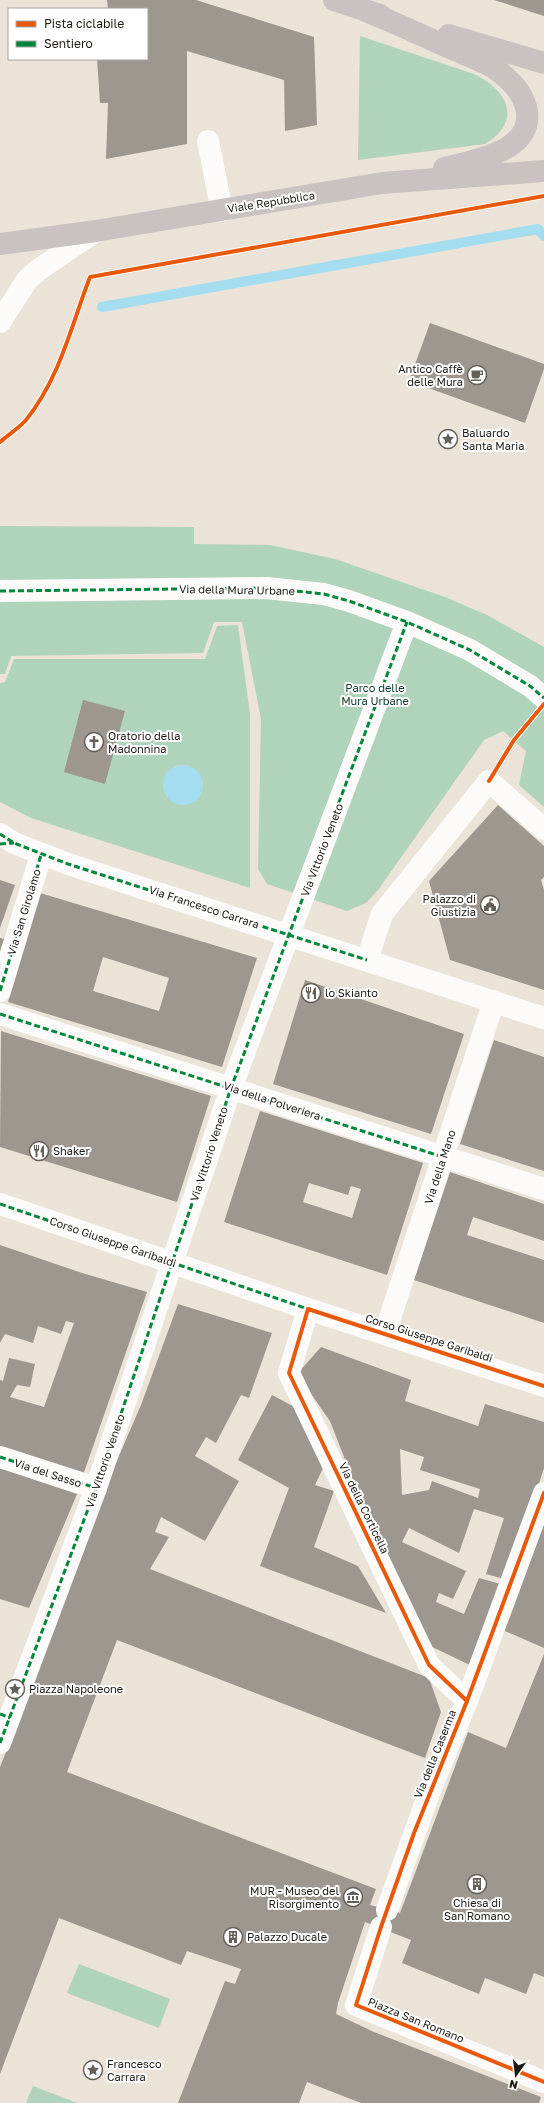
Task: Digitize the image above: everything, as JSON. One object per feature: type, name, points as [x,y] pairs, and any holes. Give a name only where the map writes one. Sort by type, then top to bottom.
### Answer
[{"type":"main road","points":[[334,0],[544,63]]},
{"type":"main road","points":[[366,10],[493,67],[515,86],[525,103],[528,112],[526,126],[520,137],[514,144],[497,154],[382,183]]},
{"type":"main road","name":"Viale Repubblica","points":[[0,244],[96,231],[222,211],[382,183],[544,171]]},
{"type":"street","points":[[208,141],[222,211]]},
{"type":"street","points":[[0,322],[27,280],[38,270],[96,231]]},
{"type":"street","name":"Via della Mura Urbane","points":[[0,591],[266,588],[288,589],[324,594],[343,599],[407,622],[470,650],[524,682],[544,698]]},
{"type":"street","name":"Via Vittorio Veneto","points":[[5,1716],[46,1622],[96,1488],[231,1088],[407,622]]},
{"type":"street","points":[[367,960],[382,914],[489,781],[544,829]]},
{"type":"street","name":"Via Francesco Carrara","points":[[5,840],[41,855],[544,1018]]},
{"type":"street","name":"Via San Girolamo","points":[[0,991],[41,855]]},
{"type":"street","name":"Via della Mano","points":[[385,1332],[494,1001]]},
{"type":"street","name":"Via della Polveriera","points":[[0,1014],[544,1189]]},
{"type":"street","name":"Corso Giuseppe Garibaldi","points":[[0,1204],[308,1309],[385,1332],[544,1386]]},
{"type":"street","name":"Via della Corticella","points":[[308,1309],[289,1373],[429,1665],[466,1701]]},
{"type":"street","name":"Via del Sasso","points":[[0,1457],[96,1488]]},
{"type":"street","name":"Via della Caserma","points":[[384,1918],[406,1831],[466,1701],[544,1493]]},
{"type":"street","points":[[0,1743],[5,1716]]},
{"type":"street","name":"Piazza San Romano","points":[[384,1918],[356,2005],[544,2082]]},
{"type":"green space","points":[[360,36],[474,74],[486,81],[495,88],[502,97],[506,106],[507,116],[504,126],[497,135],[485,144],[358,160]]},
{"type":"green space","name":"Parco delle Mura Urbane","points":[[0,526],[194,527],[194,544],[270,545],[335,559],[445,597],[487,615],[544,647],[544,807],[519,785],[526,751],[503,731],[484,740],[378,890],[366,903],[347,911],[267,884],[258,869],[261,719],[242,622],[214,622],[203,653],[11,656],[5,674],[0,674]]},
{"type":"green space","points":[[238,625],[250,714],[250,888],[31,818],[0,802],[0,683],[5,682],[14,659],[205,659],[217,626]],"holes":[[[187,765],[203,783],[200,795],[195,801],[166,774],[175,766]]]},
{"type":"green space","points":[[79,1964],[170,1999],[159,2028],[67,1993]]},
{"type":"green space","points":[[33,2086],[77,2103],[26,2103]]},
{"type":"water","points":[[179,765],[187,765],[194,768],[200,774],[203,785],[200,796],[194,802],[187,805],[179,805],[172,802],[166,796],[163,789],[163,781],[166,774],[172,768]]},
{"type":"building","points":[[107,0],[196,0],[314,37],[317,125],[285,131],[284,80],[187,51],[187,144],[106,159],[108,103],[100,103],[97,60],[148,60],[148,8],[108,8]]},
{"type":"building","points":[[494,0],[544,0],[544,16]]},
{"type":"building","name":"Antico Caffè delle Mura","points":[[430,323],[544,364],[544,369],[525,423],[409,381]]},
{"type":"building","name":"Oratorio della Madonnina","points":[[83,700],[125,711],[105,784],[64,772]]},
{"type":"building","name":"Palazzo di Giustizia","points":[[498,805],[544,846],[544,877],[541,880],[544,890],[544,990],[450,960],[429,881]]},
{"type":"building","points":[[0,880],[15,885],[0,928]]},
{"type":"building","points":[[40,893],[257,958],[222,1067],[8,1002]],"holes":[[[103,957],[169,978],[159,1011],[93,991]]]},
{"type":"building","points":[[0,938],[4,939],[0,951]]},
{"type":"building","points":[[305,980],[464,1034],[431,1134],[273,1084]]},
{"type":"building","points":[[1,1031],[211,1096],[177,1202],[0,1147]]},
{"type":"building","points":[[494,1040],[544,1057],[544,1171],[460,1144]]},
{"type":"building","points":[[260,1111],[423,1163],[387,1275],[224,1222]],"holes":[[[309,1183],[348,1195],[351,1186],[361,1189],[352,1218],[303,1202]]]},
{"type":"building","points":[[450,1172],[544,1204],[544,1241],[473,1217],[467,1235],[544,1260],[544,1323],[414,1280]]},
{"type":"building","points":[[0,1245],[82,1273],[147,1292],[82,1478],[0,1452],[0,1380],[3,1381],[9,1358],[35,1364],[30,1387],[17,1385],[10,1397],[44,1407],[74,1323],[66,1321],[61,1334],[38,1326],[33,1343],[5,1334],[0,1343]]},
{"type":"building","points":[[178,1304],[272,1333],[249,1398],[241,1395],[216,1443],[206,1437],[195,1456],[239,1481],[205,1541],[161,1517],[155,1532],[169,1537],[150,1569],[429,1678],[441,1712],[425,1758],[117,1640],[67,1772],[376,1889],[370,1905],[400,1913],[468,1732],[506,1748],[544,1654],[544,1977],[534,1973],[526,1994],[485,1978],[479,1994],[402,1963],[411,1940],[365,1922],[338,2003],[336,2014],[374,2032],[541,2097],[539,2103],[361,2103],[307,2082],[299,2103],[178,2103],[225,1981],[235,1984],[241,1969],[187,1951],[181,1965],[59,1918],[0,2074],[0,1767],[56,1625],[96,1509],[141,1405]]},
{"type":"building","points":[[321,1347],[411,1380],[405,1401],[478,1426],[485,1404],[544,1422],[544,1468],[508,1580],[486,1574],[504,1518],[474,1509],[459,1553],[409,1528],[402,1542],[466,1571],[453,1599],[439,1593],[436,1602],[464,1614],[479,1578],[504,1585],[472,1666],[426,1644],[364,1508],[330,1421],[297,1374]],"holes":[[[400,1449],[424,1457],[420,1470],[480,1489],[478,1498],[432,1481],[429,1490],[402,1495]]]},
{"type":"building","points":[[272,1395],[300,1410],[324,1466],[315,1485],[334,1491],[314,1547],[358,1566],[386,1613],[260,1566],[289,1488],[238,1460]]},
{"type":"building","points":[[0,1466],[77,1494],[29,1608],[0,1599]]},
{"type":"building","points":[[544,1509],[544,1648],[498,1628]]},
{"type":"waterway","points":[[102,307],[538,229],[544,236]]},
{"type":"marked path","points":[[0,591],[266,588],[324,594],[349,601],[407,622],[470,650],[530,686],[544,698]]},
{"type":"marked path","points":[[0,1743],[96,1488],[231,1088],[407,622]]},
{"type":"marked path","points":[[0,834],[14,843],[68,864],[367,960]]},
{"type":"marked path","points":[[0,844],[14,843]]},
{"type":"marked path","points":[[0,991],[41,855]]},
{"type":"marked path","points":[[0,1014],[443,1157]]},
{"type":"marked path","points":[[0,1204],[308,1309]]},
{"type":"marked path","points":[[0,1457],[96,1488]]},
{"type":"marked path","points":[[0,1714],[10,1718]]},
{"type":"cycle path","points":[[0,442],[26,420],[48,387],[64,351],[90,277],[544,196]]},
{"type":"cycle path","points":[[489,781],[514,740],[544,704]]},
{"type":"cycle path","points":[[467,1701],[429,1665],[289,1373],[308,1309],[544,1386]]},
{"type":"cycle path","points":[[544,1493],[467,1701],[414,1833],[381,1927],[356,2005],[544,2082]]},
{"type":"place","name":"Antico Caffè delle Mura","points":[[477,375]]},
{"type":"place","name":"Baluardo Santa Maria","points":[[448,439]]},
{"type":"place","name":"Oratorio della Madonnina","points":[[94,742]]},
{"type":"place","name":"Palazzo di Giustizia","points":[[490,905]]},
{"type":"place","name":"lo Skianto","points":[[311,993]]},
{"type":"place","name":"Shaker","points":[[39,1151]]},
{"type":"place","name":"Piazza Napoleone","points":[[15,1689]]},
{"type":"place","name":"Chiesa di San Romano","points":[[477,1884]]},
{"type":"place","name":"MUR - Museo del Risorgimento","points":[[353,1897]]},
{"type":"place","name":"Palazzo Ducale","points":[[233,1937]]},
{"type":"place","name":"Francesco Carrara","points":[[93,2070]]}]
